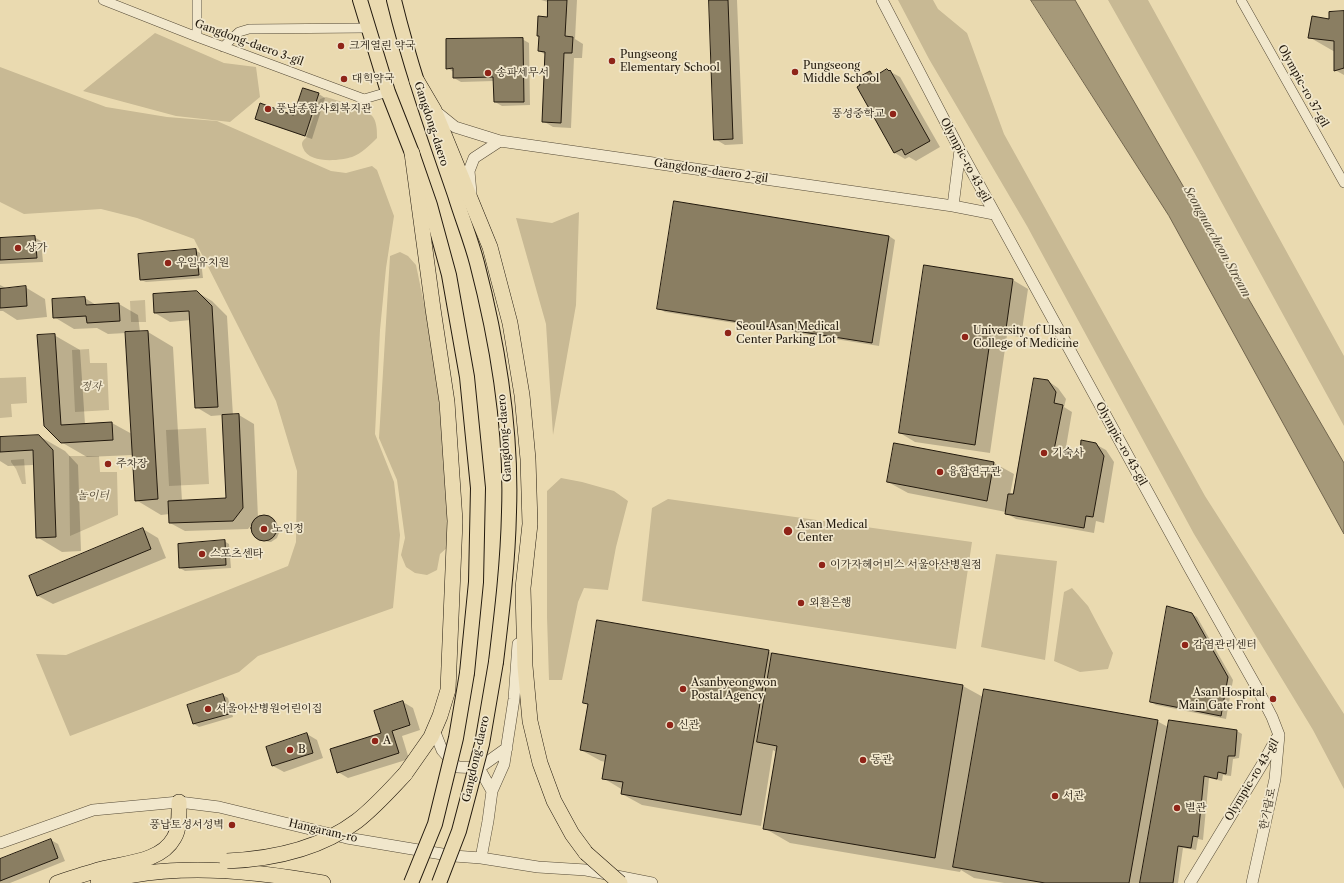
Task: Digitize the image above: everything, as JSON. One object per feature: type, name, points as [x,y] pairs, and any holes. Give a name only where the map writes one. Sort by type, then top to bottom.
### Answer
[{"type":"highway","points":[[417,81],[434,110],[472,200],[490,247],[510,323],[522,395],[528,459],[530,524],[523,588],[527,703],[534,742],[554,801],[569,828],[586,853],[620,883]]},
{"type":"highway","points":[[161,872],[206,862],[252,860],[275,857],[296,851],[337,833],[356,821],[373,807],[405,774],[434,730],[440,716],[448,690],[455,521],[447,402],[412,152]]},
{"type":"highway","points":[[57,883],[100,870],[147,859],[158,854],[173,840],[178,831],[180,802]]},
{"type":"highway","points":[[98,883],[127,876],[161,872],[201,871],[257,873],[323,883]]},
{"type":"main road","points":[[360,0],[367,28],[388,92],[412,152],[430,206],[449,275],[467,378],[478,488],[476,582],[467,673],[456,738],[436,824],[411,883]]},
{"type":"main road","name":"Gangdong-daero","points":[[394,0],[399,23],[417,81],[477,262],[499,364],[508,435],[509,512],[502,608],[496,662],[482,744],[459,831],[438,883]]},
{"type":"street","name":"Gangdong-daero 3-gil","points":[[103,0],[223,47],[364,99],[388,92]]},
{"type":"street","points":[[197,0],[197,37]]},
{"type":"street","name":"Olympic-ro 43-gil","points":[[882,0],[994,214],[1257,688],[1272,717],[1279,735],[1190,883]]},
{"type":"street","name":"Olympic-ro 37-gil","points":[[1241,0],[1344,183]]},
{"type":"street","points":[[223,47],[239,32],[249,29],[367,28]]},
{"type":"street","name":"Gangdong-daero 2-gil","points":[[434,110],[456,127],[500,141],[953,206],[994,214]]},
{"type":"street","points":[[472,200],[470,171],[474,158],[500,141]]},
{"type":"street","points":[[953,206],[960,150]]},
{"type":"street","points":[[481,858],[492,791],[504,764],[507,748],[514,699],[523,588]]},
{"type":"street","points":[[434,730],[442,750],[458,767],[479,768],[507,748]]},
{"type":"street","name":"한가람로","points":[[1252,883],[1275,779],[1279,735]]},
{"type":"street","points":[[479,768],[492,791]]},
{"type":"street","name":"Hangaram-ro","points":[[0,843],[93,810],[180,802],[219,807],[347,838],[454,856],[481,858],[538,867],[586,870],[652,883]]},
{"type":"green space","points":[[898,0],[933,0],[938,9],[967,33],[1004,134],[1205,496],[1344,714],[1344,789],[1313,730],[1194,534],[1027,226],[929,59]]},
{"type":"green space","points":[[1108,0],[1148,0],[1344,356],[1344,426],[1199,161]]},
{"type":"green space","points":[[155,33],[224,63],[256,67],[260,97],[230,122],[176,116],[83,91]]},
{"type":"green space","points":[[0,67],[106,107],[167,117],[217,121],[331,171],[346,173],[372,166],[377,170],[394,216],[386,268],[380,330],[375,434],[394,482],[400,535],[393,608],[258,656],[239,672],[70,736],[36,654],[66,655],[288,566],[296,542],[297,471],[276,401],[194,239],[137,218],[101,209],[24,214],[0,202]]},
{"type":"green space","points":[[326,97],[358,107],[373,117],[377,138],[359,154],[340,160],[325,160],[311,157],[303,148],[302,142],[306,138],[320,99]]},
{"type":"green space","points":[[579,212],[576,305],[553,435],[546,324],[516,218],[552,223]]},
{"type":"green space","points":[[400,252],[408,256],[416,265],[445,405],[450,545],[440,554],[437,570],[427,575],[415,573],[406,567],[401,555],[405,538],[397,480],[379,438],[390,256]]},
{"type":"green space","points":[[145,300],[146,322],[131,322],[130,301]]},
{"type":"green space","name":"정자","points":[[89,349],[90,363],[107,363],[109,410],[75,412],[72,350]]},
{"type":"green space","points":[[26,377],[27,403],[11,404],[12,417],[0,418],[0,378]]},
{"type":"green space","points":[[206,428],[209,484],[169,486],[166,430]]},
{"type":"green space","name":"놀이터","points":[[69,456],[99,456],[100,472],[117,472],[118,515],[70,536]]},
{"type":"green space","points":[[24,459],[26,484],[22,484],[11,460]]},
{"type":"green space","points":[[561,478],[614,491],[628,501],[616,547],[608,590],[584,588],[578,602],[562,680],[549,680],[547,617],[547,491]]},
{"type":"green space","points":[[668,499],[972,542],[956,649],[642,601],[652,508]]},
{"type":"green space","points":[[996,554],[1057,561],[1045,660],[981,647]]},
{"type":"green space","points":[[1072,588],[1088,606],[1113,653],[1108,669],[1080,672],[1054,661],[1064,592]]},
{"type":"shaded area","name":"Seongnaecheon Stream","points":[[1031,0],[1075,0],[1344,463],[1344,534],[1169,216]]},
{"type":"building","points":[[548,0],[567,0],[565,36],[573,37],[572,53],[564,53],[561,123],[542,122],[545,52],[538,51],[539,36],[537,36],[538,16],[547,17]]},
{"type":"building","points":[[709,0],[728,0],[733,139],[714,140]]},
{"type":"building","points":[[1344,11],[1344,68],[1334,71],[1334,41],[1308,38],[1312,16],[1329,19],[1329,12]]},
{"type":"building","name":"송파세무서","points":[[523,38],[524,102],[494,102],[493,77],[453,78],[453,68],[446,69],[446,39]]},
{"type":"building","name":"풍성중학교","points":[[887,69],[889,71],[890,70],[930,141],[905,155],[902,149],[894,153],[857,87],[860,85],[857,78],[870,71],[873,77]]},
{"type":"building","name":"풍납종합사회복지관","points":[[303,88],[319,93],[305,136],[255,119],[260,103],[293,115]]},
{"type":"building","points":[[674,201],[889,236],[872,343],[657,309]]},
{"type":"building","name":"상가","points":[[35,236],[37,258],[0,260],[0,238]]},
{"type":"building","name":"우일유치원","points":[[196,249],[199,275],[140,280],[138,254]]},
{"type":"building","points":[[924,265],[1013,279],[1006,329],[992,327],[975,445],[899,433]]},
{"type":"building","points":[[26,286],[27,306],[0,308],[0,289]]},
{"type":"building","points":[[197,291],[212,306],[218,407],[195,408],[189,311],[154,313],[153,294]]},
{"type":"building","points":[[85,297],[86,305],[119,303],[120,321],[87,323],[86,316],[53,318],[52,299]]},
{"type":"building","points":[[148,331],[158,499],[135,501],[125,332]]},
{"type":"building","points":[[55,334],[61,425],[112,422],[113,440],[61,443],[44,426],[37,335]]},
{"type":"building","name":"기숙사","points":[[1034,378],[1048,380],[1056,392],[1054,403],[1063,405],[1054,450],[1080,455],[1081,440],[1096,443],[1104,456],[1093,517],[1086,516],[1084,528],[1005,514],[1008,494],[1013,494]]},
{"type":"building","points":[[239,414],[243,508],[233,521],[169,523],[168,501],[226,498],[222,415]]},
{"type":"building","points":[[39,435],[53,450],[56,537],[36,538],[33,450],[0,452],[0,437]]},
{"type":"building","name":"융합연구관","points":[[894,443],[994,462],[987,501],[887,482]]},
{"type":"building","name":"노인정","points":[[264,515],[273,519],[277,528],[273,537],[264,541],[255,537],[251,528],[255,519]]},
{"type":"building","points":[[143,528],[151,549],[37,596],[29,576]]},
{"type":"building","name":"스포츠센타","points":[[225,540],[226,565],[179,568],[178,544]]},
{"type":"building","name":"감염관리센터","points":[[1167,606],[1192,613],[1228,677],[1221,716],[1150,702]]},
{"type":"building","name":"신관","points":[[597,620],[769,650],[741,815],[621,794],[623,782],[602,779],[606,755],[580,750],[588,704],[583,703]]},
{"type":"building","name":"동관","points":[[772,653],[963,685],[935,858],[763,829],[777,746],[757,742]]},
{"type":"building","name":"서관","points":[[984,689],[1158,720],[1129,883],[1045,883],[953,867]]},
{"type":"building","name":"서울아산병원어린이집","points":[[223,694],[229,714],[193,724],[187,705]]},
{"type":"building","name":"A","points":[[403,701],[410,725],[392,731],[399,753],[337,773],[330,749],[381,733],[374,711]]},
{"type":"building","name":"별관","points":[[1169,720],[1237,730],[1235,756],[1228,756],[1226,774],[1218,772],[1217,779],[1204,776],[1198,837],[1193,836],[1191,848],[1178,846],[1173,883],[1140,883]]},
{"type":"building","name":"B","points":[[307,733],[313,753],[272,766],[266,747]]},
{"type":"building","points":[[51,839],[58,858],[0,881],[0,859]]},
{"type":"place","name":"크게열린 약국","points":[[341,46]]},
{"type":"place","name":"Pungseong Elementary School","points":[[612,61]]},
{"type":"place","name":"Pungseong Middle School","points":[[795,72]]},
{"type":"place","name":"송파세무서","points":[[488,73]]},
{"type":"place","name":"대힉약국","points":[[344,79]]},
{"type":"place","name":"풍납종합사회복지관","points":[[268,109]]},
{"type":"place","name":"풍성중학교","points":[[893,114]]},
{"type":"place","name":"상가","points":[[18,248]]},
{"type":"place","name":"우일유치원","points":[[168,263]]},
{"type":"place","name":"Seoul Asan Medical Center Parking Lot","points":[[728,333]]},
{"type":"place","name":"University of Ulsan College of Medicine","points":[[965,337]]},
{"type":"place","name":"기숙사","points":[[1044,453]]},
{"type":"place","name":"주차장","points":[[108,464]]},
{"type":"place","name":"융합연구관","points":[[940,472]]},
{"type":"place","name":"노인정","points":[[264,529]]},
{"type":"place","name":"Asan Medical Center","points":[[788,531]]},
{"type":"place","name":"스포츠센타","points":[[202,554]]},
{"type":"place","name":"이가자헤어비스 서울아산병원점","points":[[822,565]]},
{"type":"place","name":"외환은행","points":[[801,603]]},
{"type":"place","name":"감염관리센터","points":[[1185,645]]},
{"type":"place","name":"Asanbyeongwon Postal Agency","points":[[683,689]]},
{"type":"place","name":"Asan Hospital Main Gate Front","points":[[1273,699]]},
{"type":"place","name":"서울아산병원어린이집","points":[[208,709]]},
{"type":"place","name":"신관","points":[[670,725]]},
{"type":"place","name":"A","points":[[375,741]]},
{"type":"place","name":"B","points":[[290,750]]},
{"type":"place","name":"동관","points":[[863,760]]},
{"type":"place","name":"서관","points":[[1055,796]]},
{"type":"place","name":"별관","points":[[1177,808]]},
{"type":"place","name":"풍납토성서성벽","points":[[232,825]]}]
